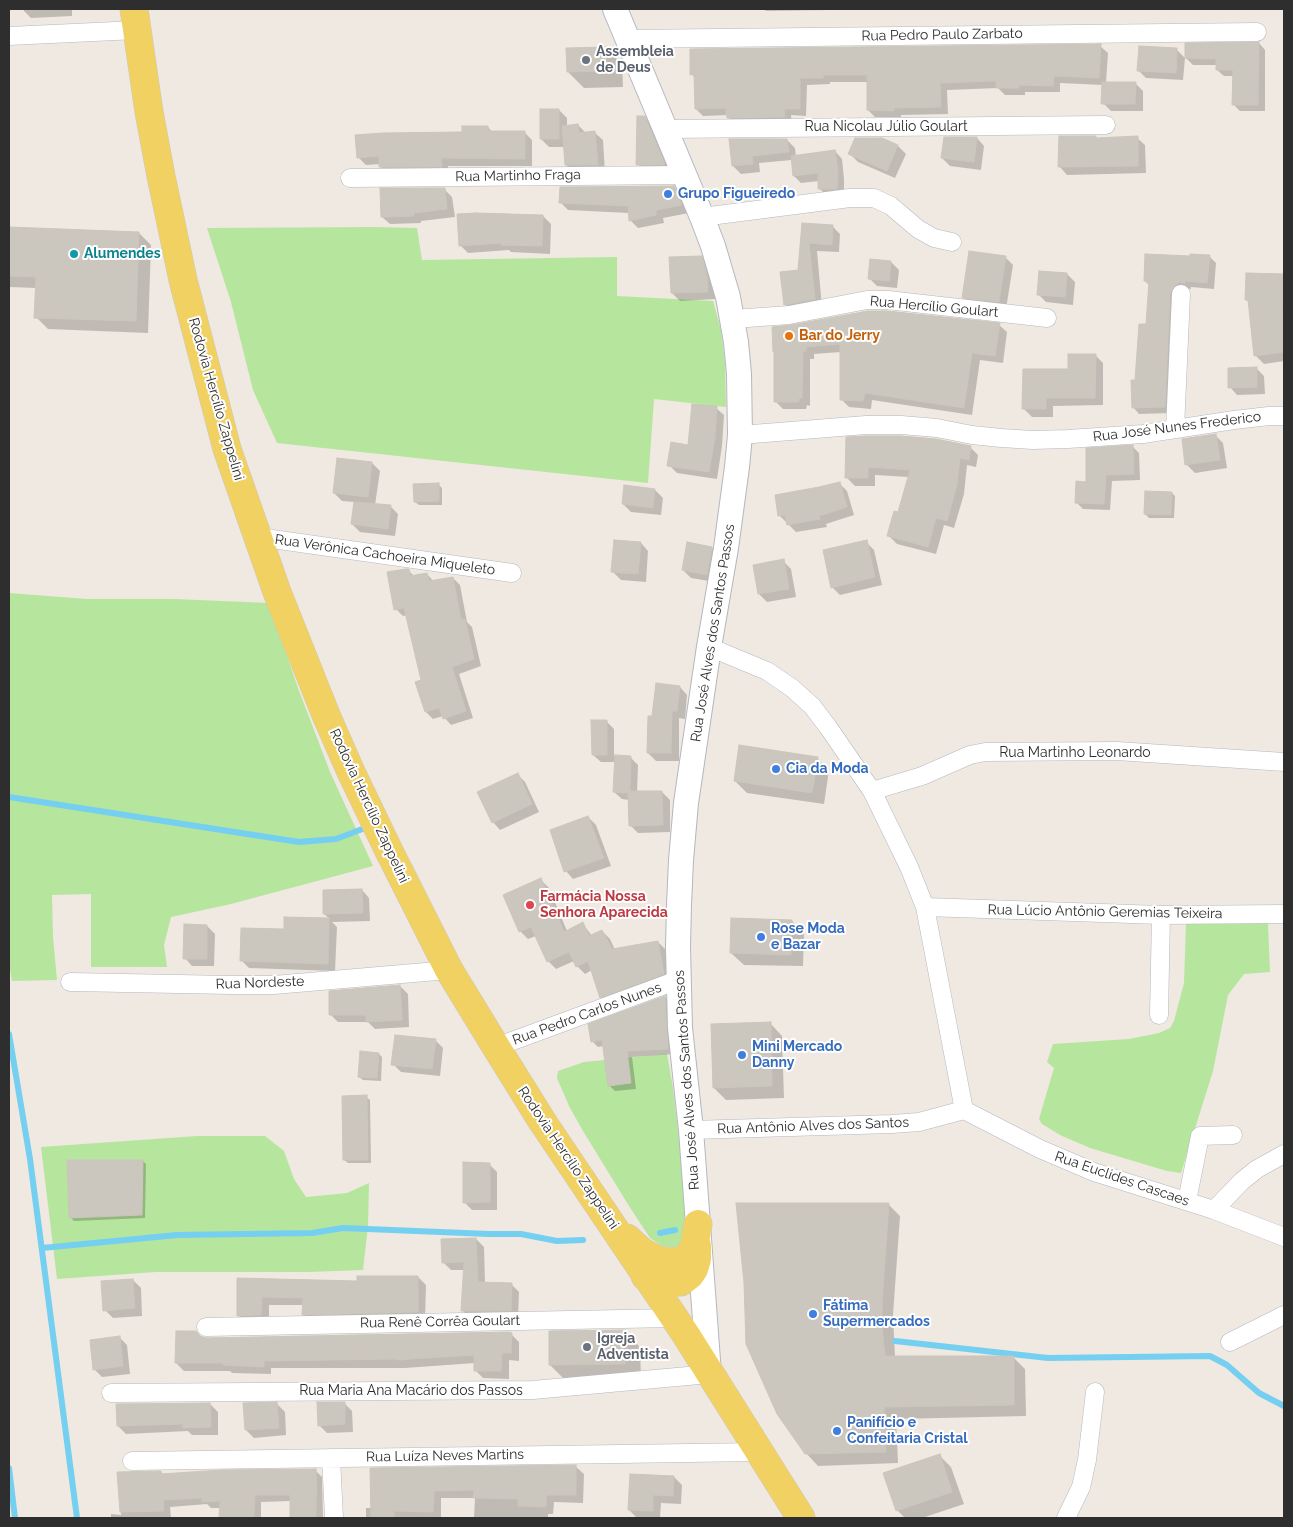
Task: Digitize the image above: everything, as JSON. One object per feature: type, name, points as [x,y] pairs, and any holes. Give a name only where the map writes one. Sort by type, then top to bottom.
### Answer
[{"type":"main road","name":"Rodovia Hercílio Zappelini","points":[[136,20],[149,112],[183,280],[228,449],[277,592],[348,764],[388,849],[449,970],[542,1121],[680,1327],[801,1518]]},
{"type":"main road","points":[[607,1217],[641,1251],[658,1260],[671,1262],[681,1260],[690,1254],[695,1243],[698,1224]]},
{"type":"main road","points":[[645,1276],[681,1282],[690,1275],[697,1259],[698,1224]]},
{"type":"street","name":"Rua José Alves dos Santos Passos","points":[[615,9],[713,246],[733,319],[739,374],[740,435],[733,507],[709,647],[686,803],[681,860],[678,947],[680,1028],[691,1130],[710,1374]]},
{"type":"street","points":[[9,36],[136,20]]},
{"type":"street","name":"Rua Pedro Paulo Zarbato","points":[[627,39],[1257,32]]},
{"type":"street","name":"Rua Nicolau Júlio Goulart","points":[[666,129],[1106,125]]},
{"type":"street","name":"Rua Martinho Fraga","points":[[350,178],[685,175]]},
{"type":"street","points":[[702,217],[850,198],[874,198],[891,206],[918,229],[934,238],[952,242]]},
{"type":"street","points":[[1176,429],[1181,294]]},
{"type":"street","name":"Rua Hercílio Goulart","points":[[733,319],[789,315],[867,300],[888,300],[1047,318]]},
{"type":"street","name":"Rua José Nunes Frederico","points":[[740,435],[866,425],[901,425],[937,428],[972,435],[1001,438],[1033,440],[1098,438],[1260,417],[1284,416]]},
{"type":"street","name":"Rua Verônica Cachoeira Miqueleto","points":[[258,537],[512,572]]},
{"type":"street","points":[[709,647],[767,671],[792,688],[812,706],[872,791],[909,867],[925,908],[964,1110]]},
{"type":"street","name":"Rua Martinho Leonardo","points":[[872,791],[922,776],[970,755],[985,752],[1118,751],[1284,762]]},
{"type":"street","name":"Rua Lúcio Antônio Geremias Teixeira","points":[[925,908],[1161,915],[1284,914]]},
{"type":"street","points":[[1158,1014],[1161,915]]},
{"type":"street","name":"Rua Nordeste","points":[[70,982],[274,984],[449,970]]},
{"type":"street","name":"Rua Pedro Carlos Nunes","points":[[496,1047],[678,980]]},
{"type":"street","name":"Rua Antônio Alves dos Santos","points":[[691,1130],[892,1124],[919,1122],[964,1110]]},
{"type":"street","name":"Rua Euclides Cascaes","points":[[964,1110],[1064,1160],[1094,1172],[1214,1210],[1284,1238]]},
{"type":"street","points":[[1187,1201],[1200,1136],[1233,1136]]},
{"type":"street","points":[[1214,1210],[1242,1181],[1274,1158],[1284,1154]]},
{"type":"street","name":"Rua José Alves dos Santos Passos","points":[[680,1327],[702,1279]]},
{"type":"street","points":[[1230,1342],[1284,1315]]},
{"type":"street","name":"Rua Renê Corrêa Goulart","points":[[206,1327],[680,1327]]},
{"type":"street","name":"Rua Maria Ana Macário dos Passos","points":[[111,1393],[533,1390],[710,1374]]},
{"type":"street","points":[[1066,1518],[1081,1487],[1087,1460],[1095,1392]]},
{"type":"street","name":"Rua Luíza Neves Martins","points":[[132,1461],[758,1452]]},
{"type":"street","points":[[331,1458],[334,1518]]},
{"type":"green space","points":[[207,228],[417,228],[422,260],[617,257],[617,296],[713,301],[721,330],[725,363],[726,407],[654,399],[648,483],[277,443],[253,390],[231,302]]},
{"type":"green space","points":[[9,593],[87,599],[174,599],[269,603],[298,688],[330,772],[373,866],[231,904],[171,917],[164,945],[167,967],[91,967],[91,894],[52,895],[57,980],[12,981],[9,963]]},
{"type":"green space","points":[[1186,923],[1268,923],[1270,972],[1244,974],[1228,995],[1213,1071],[1181,1173],[1167,1171],[1090,1148],[1060,1135],[1042,1124],[1039,1119],[1054,1068],[1047,1062],[1053,1044],[1129,1039],[1159,1033],[1170,1028],[1174,1021],[1184,983]]},
{"type":"green space","points":[[667,1054],[673,1088],[684,1183],[686,1228],[683,1243],[673,1248],[662,1246],[650,1238],[583,1131],[569,1106],[557,1078],[558,1071],[584,1062]]},
{"type":"green space","points":[[197,1136],[265,1136],[284,1151],[294,1179],[306,1197],[347,1193],[369,1183],[368,1226],[363,1270],[156,1272],[57,1279],[41,1147]]},
{"type":"building","points":[[1259,42],[1258,105],[1232,105],[1233,70],[1216,70],[1216,59],[1185,58],[1185,43]]},
{"type":"building","points":[[1101,44],[1099,78],[1054,76],[1053,86],[1019,85],[1019,88],[996,88],[996,81],[940,83],[941,107],[894,108],[894,111],[867,110],[867,75],[823,75],[823,78],[800,78],[800,109],[784,109],[785,117],[727,118],[726,108],[695,109],[694,74],[690,75],[690,49]]},
{"type":"building","points":[[1139,46],[1177,48],[1176,73],[1137,71]]},
{"type":"building","name":"Assembleia de Deus","points":[[606,47],[607,71],[567,72],[566,48]]},
{"type":"building","points":[[1102,82],[1136,82],[1135,104],[1101,104]]},
{"type":"building","points":[[540,109],[559,109],[559,139],[540,139]]},
{"type":"building","points":[[637,116],[645,116],[664,165],[636,165]]},
{"type":"building","points":[[578,124],[579,133],[595,131],[598,165],[565,165],[562,126]]},
{"type":"building","points":[[462,126],[488,126],[488,131],[525,131],[525,159],[441,158],[442,167],[379,167],[379,156],[357,158],[355,135],[462,132]]},
{"type":"building","points":[[1059,136],[1096,136],[1096,138],[1138,136],[1138,166],[1058,167]]},
{"type":"building","points":[[944,137],[977,137],[974,162],[941,158]]},
{"type":"building","points":[[855,138],[882,138],[898,145],[887,171],[848,154]]},
{"type":"building","points":[[729,139],[787,139],[789,152],[752,156],[753,164],[732,166]]},
{"type":"building","points":[[835,150],[838,171],[837,189],[818,189],[818,173],[793,176],[791,156]]},
{"type":"building","points":[[674,186],[682,205],[656,210],[656,215],[629,221],[628,206],[559,203],[560,187]]},
{"type":"building","points":[[380,188],[445,188],[447,209],[414,213],[414,216],[381,217]]},
{"type":"building","points":[[457,214],[543,215],[542,246],[501,245],[502,243],[459,246]]},
{"type":"building","points":[[802,223],[833,225],[832,245],[809,243],[815,299],[784,305],[780,272],[798,270]]},
{"type":"building","name":"Alumendes","points":[[9,227],[139,232],[136,321],[34,318],[36,277],[9,276]]},
{"type":"building","points":[[969,251],[1006,256],[999,302],[962,298]]},
{"type":"building","points":[[1145,254],[1210,255],[1207,283],[1179,282],[1170,294],[1165,407],[1132,408],[1131,380],[1135,380],[1139,324],[1146,324],[1149,282],[1144,281]]},
{"type":"building","points":[[702,256],[707,275],[708,292],[671,293],[669,257]]},
{"type":"building","points":[[870,259],[891,261],[889,281],[868,279]]},
{"type":"building","points":[[1039,271],[1067,273],[1065,297],[1037,295]]},
{"type":"building","points":[[1246,273],[1284,274],[1284,352],[1254,356],[1248,300],[1245,300]]},
{"type":"building","points":[[868,311],[887,311],[1000,323],[995,356],[972,353],[964,408],[865,393],[863,401],[840,400],[840,344],[806,347],[806,351],[803,351],[802,398],[799,398],[799,402],[774,402],[772,327]]},
{"type":"building","points":[[1068,354],[1096,354],[1095,398],[1046,398],[1046,409],[1022,409],[1023,369],[1068,369]]},
{"type":"building","points":[[1257,367],[1257,387],[1228,388],[1228,368]]},
{"type":"building","points":[[692,404],[717,406],[715,438],[709,472],[667,466],[671,442],[688,445]]},
{"type":"building","points":[[1216,434],[1220,460],[1185,465],[1182,439]]},
{"type":"building","points":[[846,437],[936,439],[971,446],[969,460],[960,458],[957,485],[947,521],[936,518],[928,547],[887,536],[894,511],[898,512],[910,470],[868,467],[868,478],[845,478]]},
{"type":"building","points":[[1133,445],[1134,474],[1106,475],[1104,504],[1075,503],[1076,481],[1086,482],[1086,448]]},
{"type":"building","points":[[337,458],[372,462],[368,497],[333,493]]},
{"type":"building","points":[[840,482],[847,507],[819,516],[820,519],[787,525],[785,515],[778,516],[775,495]]},
{"type":"building","points":[[439,483],[439,501],[414,502],[413,484]]},
{"type":"building","points":[[624,485],[655,489],[653,508],[622,504]]},
{"type":"building","points":[[1145,491],[1172,492],[1171,515],[1144,514]]},
{"type":"building","points":[[354,502],[391,505],[388,529],[351,524]]},
{"type":"building","points":[[614,540],[641,542],[638,574],[611,572]]},
{"type":"building","points":[[867,540],[875,577],[831,588],[823,550]]},
{"type":"building","points":[[687,542],[712,547],[707,575],[682,570]]},
{"type":"building","points":[[784,559],[789,589],[758,594],[753,565]]},
{"type":"building","points":[[409,569],[410,576],[427,573],[429,581],[453,577],[461,620],[465,619],[474,659],[452,667],[466,711],[443,719],[439,708],[425,712],[415,682],[421,680],[404,608],[394,610],[387,572]]},
{"type":"building","points":[[656,683],[680,686],[677,711],[672,711],[671,753],[647,753],[648,716],[652,716]]},
{"type":"building","points":[[591,720],[607,720],[607,755],[592,755]]},
{"type":"building","name":"Cia da Moda","points":[[739,745],[818,757],[812,793],[734,781]]},
{"type":"building","points":[[615,755],[631,756],[630,791],[662,791],[663,825],[629,826],[628,793],[613,792]]},
{"type":"building","points":[[518,773],[532,804],[492,823],[477,792]]},
{"type":"building","points":[[588,816],[604,858],[564,872],[550,830]]},
{"type":"building","points":[[541,878],[564,932],[583,922],[589,936],[602,930],[612,949],[658,941],[664,974],[600,998],[588,961],[576,967],[569,952],[547,962],[531,927],[519,932],[503,895]]},
{"type":"building","points":[[362,889],[363,913],[323,914],[323,890]]},
{"type":"building","points":[[284,917],[329,918],[328,964],[240,961],[241,928],[284,929]]},
{"type":"building","name":"Rose Moda e Bazar","points":[[731,918],[792,920],[791,955],[730,953]]},
{"type":"building","points":[[184,924],[207,925],[207,959],[183,959]]},
{"type":"building","points":[[400,985],[402,1020],[366,1022],[366,1015],[329,1015],[329,991]]},
{"type":"building","points":[[665,996],[668,1049],[627,1051],[631,1083],[608,1086],[602,1040],[591,1042],[588,1024]]},
{"type":"building","name":"Mini Mercado Danny","points":[[771,1022],[772,1086],[713,1088],[711,1024]]},
{"type":"building","points":[[395,1035],[436,1039],[432,1069],[391,1065]]},
{"type":"building","points":[[360,1051],[379,1053],[377,1078],[358,1077]]},
{"type":"building","points":[[367,1095],[368,1160],[343,1160],[342,1096]]},
{"type":"building","points":[[67,1160],[143,1160],[142,1215],[69,1218]]},
{"type":"building","points":[[463,1162],[490,1163],[490,1202],[463,1203]]},
{"type":"building","name":"Fátima Supermercados","points":[[736,1203],[889,1203],[882,1302],[885,1356],[1014,1356],[1014,1405],[884,1407],[886,1452],[805,1454],[777,1414],[746,1344],[744,1283]]},
{"type":"building","points":[[476,1238],[478,1282],[512,1283],[511,1311],[461,1311],[464,1262],[442,1263],[441,1239]]},
{"type":"building","points":[[357,1276],[418,1276],[418,1312],[302,1315],[303,1298],[262,1297],[261,1315],[237,1316],[237,1278],[357,1281]]},
{"type":"building","points":[[133,1279],[135,1308],[103,1311],[101,1281]]},
{"type":"building","name":"Igreja Adventista","points":[[625,1330],[625,1364],[549,1365],[549,1331]]},
{"type":"building","points":[[176,1331],[196,1331],[200,1336],[206,1338],[512,1333],[511,1353],[502,1353],[501,1371],[474,1371],[474,1355],[396,1360],[264,1361],[264,1367],[223,1365],[223,1363],[175,1363]]},
{"type":"building","points":[[120,1336],[123,1366],[93,1370],[90,1340]]},
{"type":"building","points":[[277,1402],[279,1428],[245,1430],[243,1403]]},
{"type":"building","points":[[317,1402],[345,1402],[345,1424],[318,1426]]},
{"type":"building","points":[[210,1403],[211,1427],[183,1428],[183,1424],[117,1426],[116,1404]]},
{"type":"building","points":[[940,1454],[952,1492],[896,1511],[883,1473]]},
{"type":"building","points":[[576,1465],[576,1495],[546,1495],[546,1507],[518,1506],[518,1499],[473,1498],[474,1490],[434,1491],[433,1512],[394,1511],[394,1518],[371,1518],[370,1468]]},
{"type":"building","points":[[316,1469],[316,1518],[290,1518],[290,1495],[255,1495],[254,1518],[219,1518],[220,1501],[202,1502],[202,1498],[163,1500],[164,1511],[120,1512],[117,1472],[161,1471],[161,1474],[222,1470]]},
{"type":"building","points":[[630,1474],[674,1476],[673,1496],[653,1495],[653,1511],[628,1510]]},
{"type":"waterway","points":[[9,797],[299,842],[336,839],[365,828]]},
{"type":"waterway","points":[[9,1034],[30,1159],[77,1518]]},
{"type":"waterway","points":[[42,1248],[177,1235],[312,1233],[343,1228],[521,1234],[557,1241],[583,1240]]},
{"type":"waterway","points":[[660,1233],[675,1230]]},
{"type":"waterway","points":[[895,1341],[1048,1358],[1210,1356],[1227,1365],[1259,1393],[1284,1406]]},
{"type":"waterway","points":[[9,1468],[15,1518]]},
{"type":"place","name":"Assembleia de Deus","points":[[586,60]]},
{"type":"place","name":"Grupo Figueiredo","points":[[668,194]]},
{"type":"place","name":"Alumendes","points":[[74,254]]},
{"type":"place","name":"Bar do Jerry","points":[[789,336]]},
{"type":"place","name":"Cia da Moda","points":[[776,769]]},
{"type":"place","name":"Farmácia Nossa Senhora Aparecida","points":[[530,905]]},
{"type":"place","name":"Rose Moda e Bazar","points":[[761,937]]},
{"type":"place","name":"Mini Mercado Danny","points":[[742,1055]]},
{"type":"place","name":"Fátima Supermercados","points":[[813,1314]]},
{"type":"place","name":"Igreja Adventista","points":[[587,1347]]},
{"type":"place","name":"Panifício e Confeitaria Cristal","points":[[837,1431]]}]
